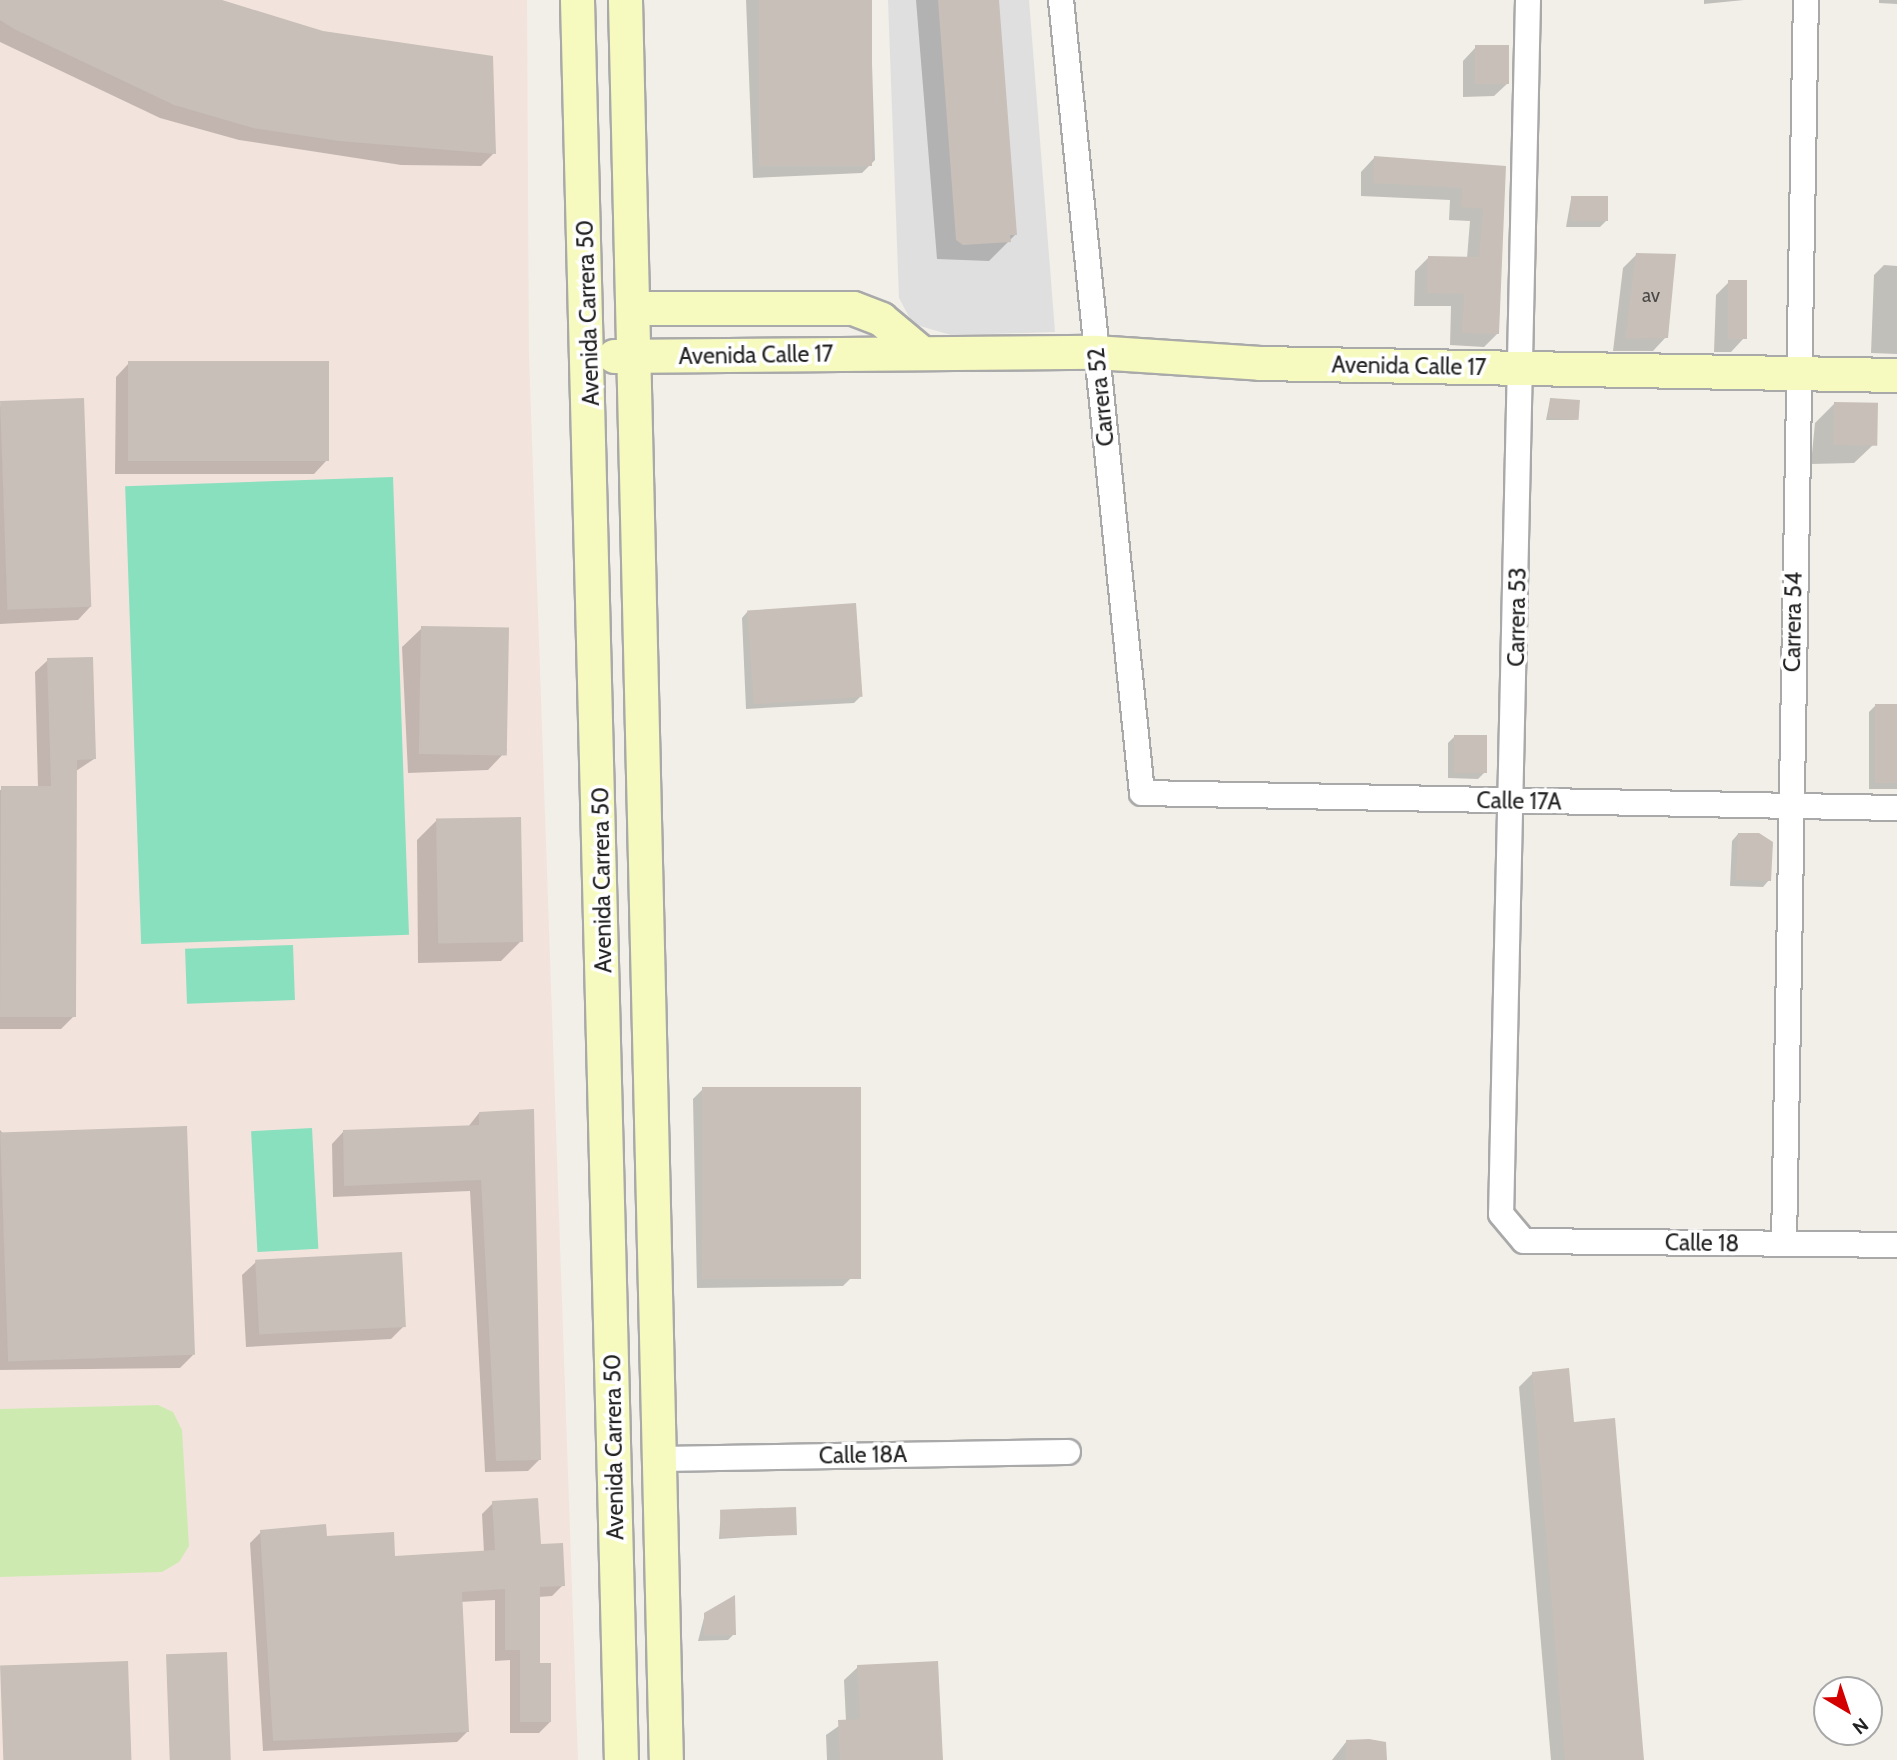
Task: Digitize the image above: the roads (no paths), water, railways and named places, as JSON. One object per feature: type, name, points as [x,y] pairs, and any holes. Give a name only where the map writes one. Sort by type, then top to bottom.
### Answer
[{"type":"main road","name":"Avenida Carrera 50","points":[[577,0],[590,357],[621,1760]]},
{"type":"main road","name":"Avenida Carrera 50","points":[[625,0],[666,1760]]},
{"type":"main road","points":[[634,308],[852,308],[881,319],[922,353]]},
{"type":"main road","name":"Avenida Calle 17","points":[[590,357],[1096,352],[1521,369],[1897,375]]},
{"type":"street","name":"Carrera 52","points":[[1061,0],[1142,793]]},
{"type":"street","name":"Carrera 53","points":[[1511,1231],[1501,1214],[1513,801],[1528,0]]},
{"type":"street","name":"Carrera 54","points":[[1784,1244],[1806,0]]},
{"type":"street","name":"Calle 17A","points":[[1142,793],[1897,808]]},
{"type":"street","name":"Calle 18","points":[[1511,1231],[1524,1241],[1897,1245]]},
{"type":"street","name":"Calle 18A","points":[[659,1458],[1068,1452]]}]
